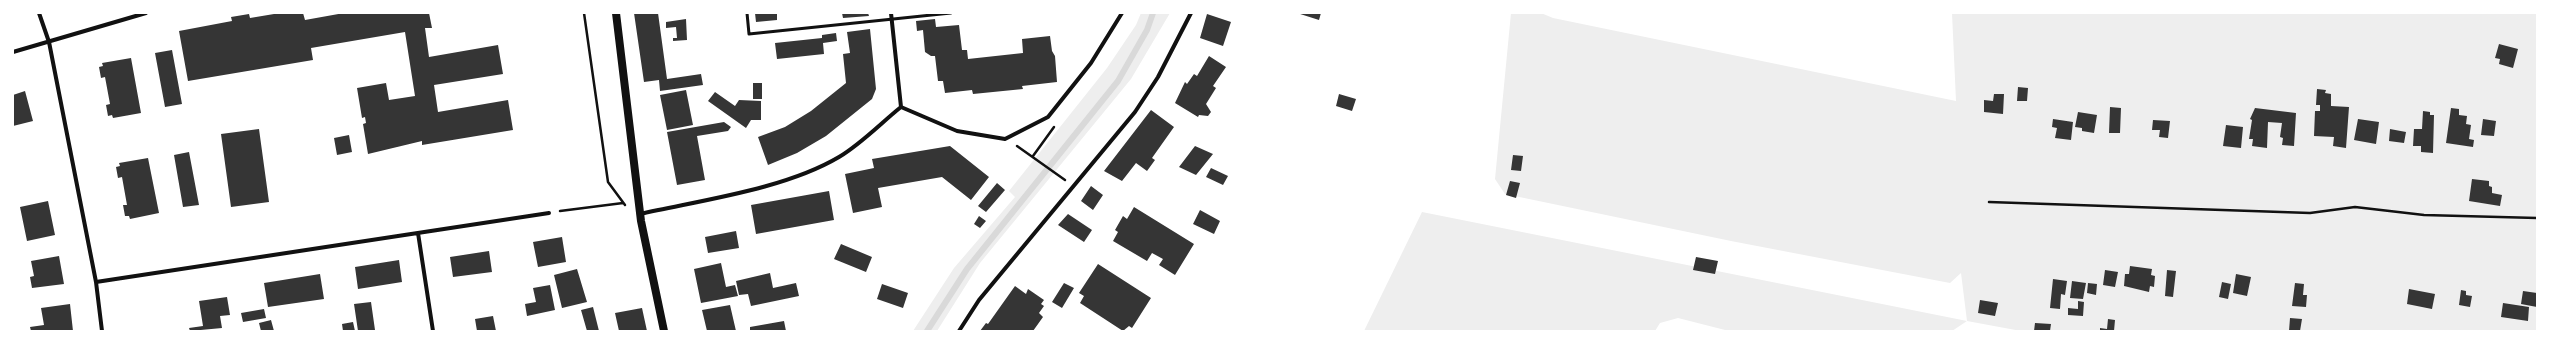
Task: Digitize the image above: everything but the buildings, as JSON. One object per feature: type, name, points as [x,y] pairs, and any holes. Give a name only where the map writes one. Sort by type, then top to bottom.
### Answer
[{"type":"main road","points":[[616,13],[640,214],[664,331]]},
{"type":"street","points":[[39,13],[49,42],[96,282],[102,331]]},
{"type":"street","points":[[13,52],[146,13]]},
{"type":"street","points":[[891,13],[901,108]]},
{"type":"street","points":[[901,108],[957,131],[1004,139],[1048,117],[1091,63],[1122,13]]},
{"type":"street","points":[[959,331],[979,300],[1135,112],[1158,77],[1191,13]]},
{"type":"street","points":[[640,214],[773,183],[808,171],[840,157],[901,108]]},
{"type":"street","points":[[96,282],[549,213]]},
{"type":"street","points":[[418,233],[433,331]]},
{"type":"lane","points":[[747,13],[749,34],[951,13]]},
{"type":"path","points":[[584,13],[608,182],[630,210]]},
{"type":"path","points":[[1033,156],[1054,128],[1048,117]]},
{"type":"path","points":[[1027,151],[1059,175]]},
{"type":"path","points":[[1989,202],[2310,213],[2355,207],[2424,215],[2537,218]]},
{"type":"path","points":[[549,213],[623,203]]},
{"type":"shaded area","points":[[1141,13],[1170,13],[1131,79],[980,263],[937,331],[913,331],[954,268],[1015,197],[1009,191],[1107,68],[1136,25]]},
{"type":"shaded area","points":[[1511,13],[1541,13],[1553,18],[1956,101],[1952,13],[2537,13],[2537,331],[2021,331],[1967,321],[1961,273],[1950,283],[1731,241],[1505,194],[1495,179]]},
{"type":"shaded area","points":[[1422,212],[1967,321],[1952,331],[1729,331],[1678,318],[1660,323],[1655,331],[1364,331]]},
{"type":"waterway","points":[[927,331],[967,269],[1118,81],[1147,30],[1153,13]]}]
